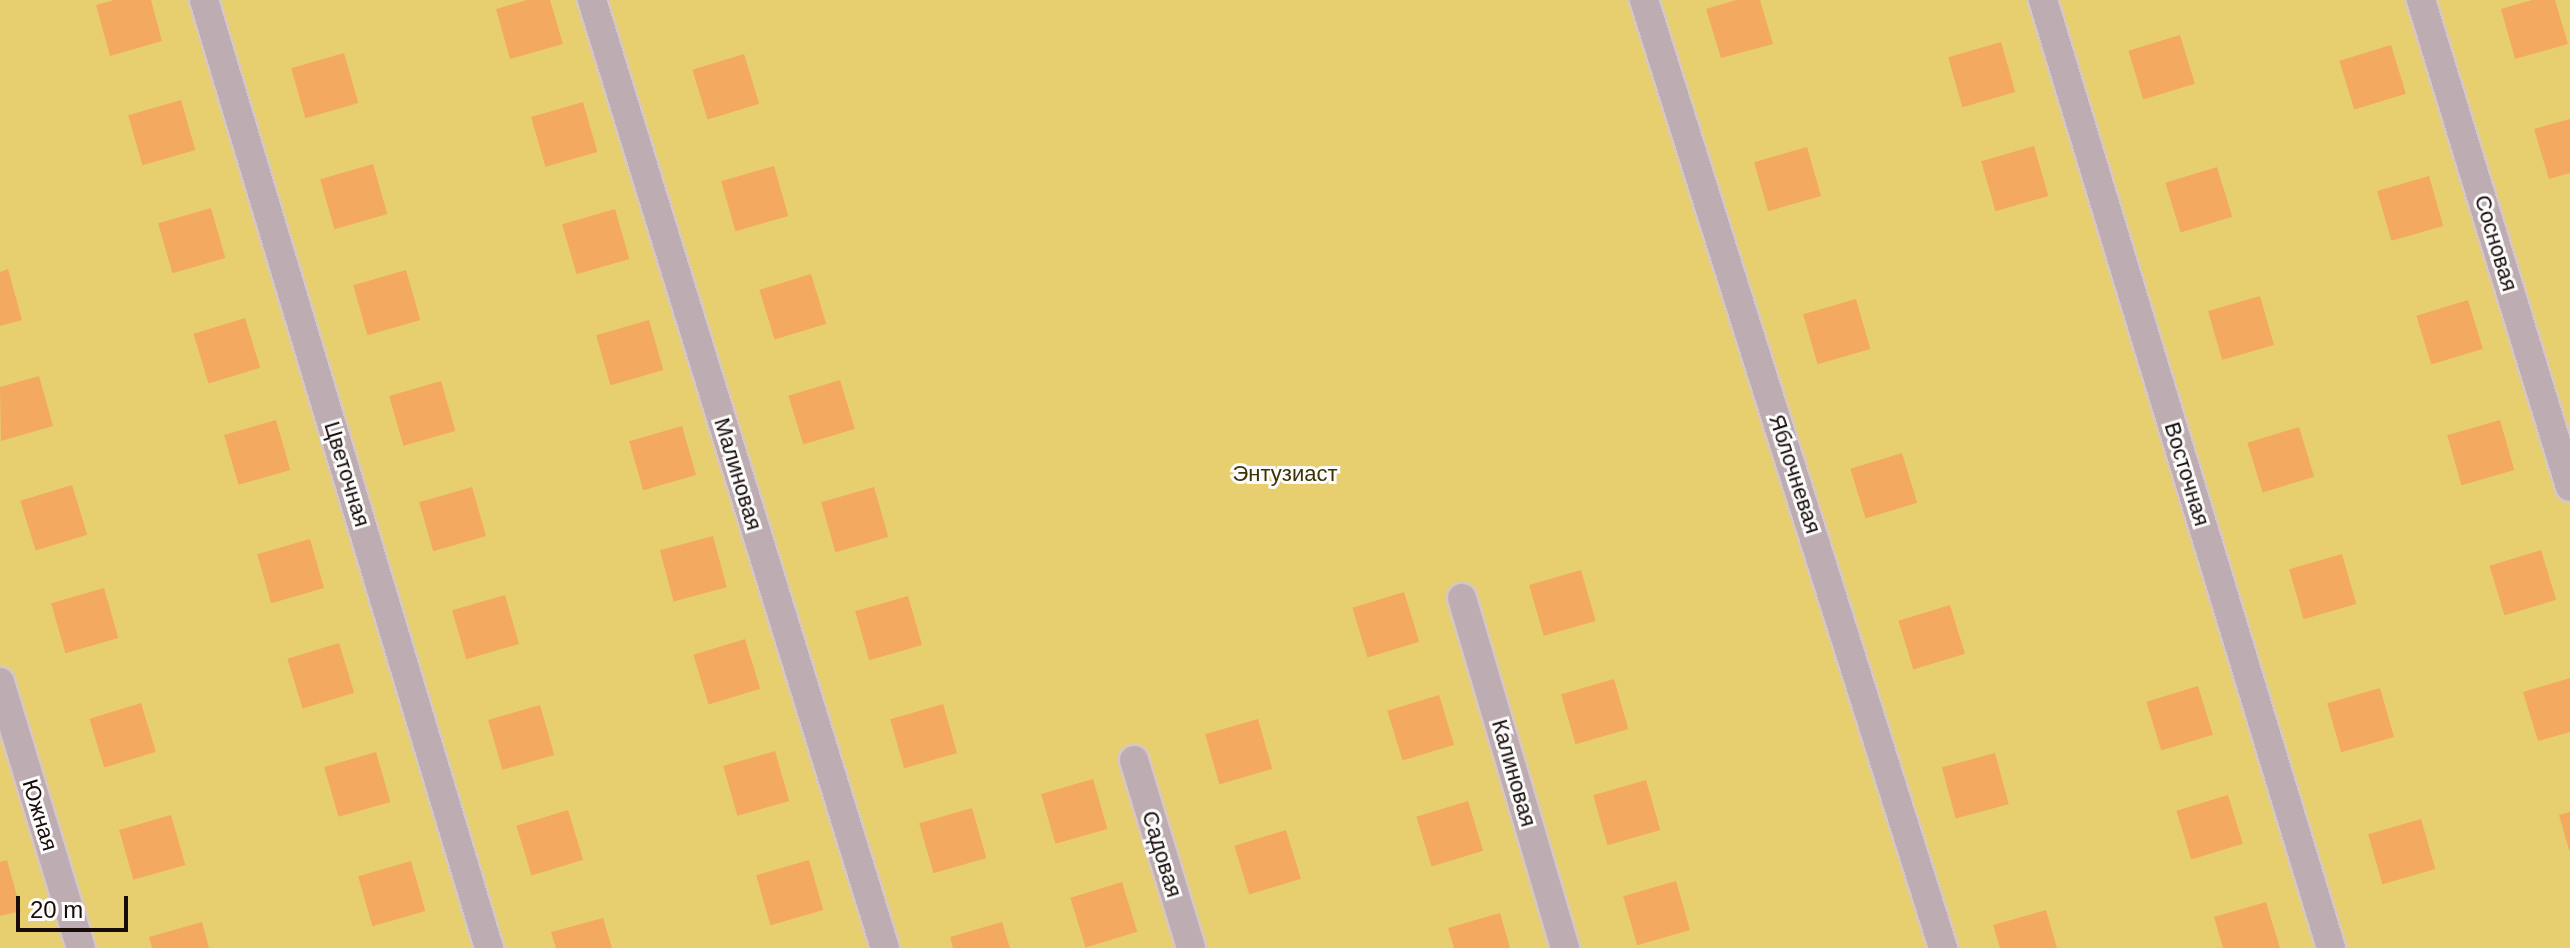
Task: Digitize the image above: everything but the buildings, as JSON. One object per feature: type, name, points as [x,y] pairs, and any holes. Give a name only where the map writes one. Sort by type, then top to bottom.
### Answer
[{"type":"street","name":"Цветочная","points":[[204,0],[489,948]]},
{"type":"street","name":"Малиновая","points":[[592,0],[885,948]]},
{"type":"street","name":"Яблочневая","points":[[1644,0],[1943,948]]},
{"type":"street","name":"Восточная","points":[[2043,0],[2331,948]]},
{"type":"street","name":"Сосновая","points":[[2421,0],[2570,487]]},
{"type":"street","name":"Калиновая","points":[[1462,598],[1565,948]]},
{"type":"street","name":"Южная","points":[[0,682],[81,948]]},
{"type":"street","name":"Садовая","points":[[1134,760],[1191,948]]},
{"type":"green space","name":"Энтузиаст","points":[[0,0],[2570,0],[2570,948],[0,948]]}]
